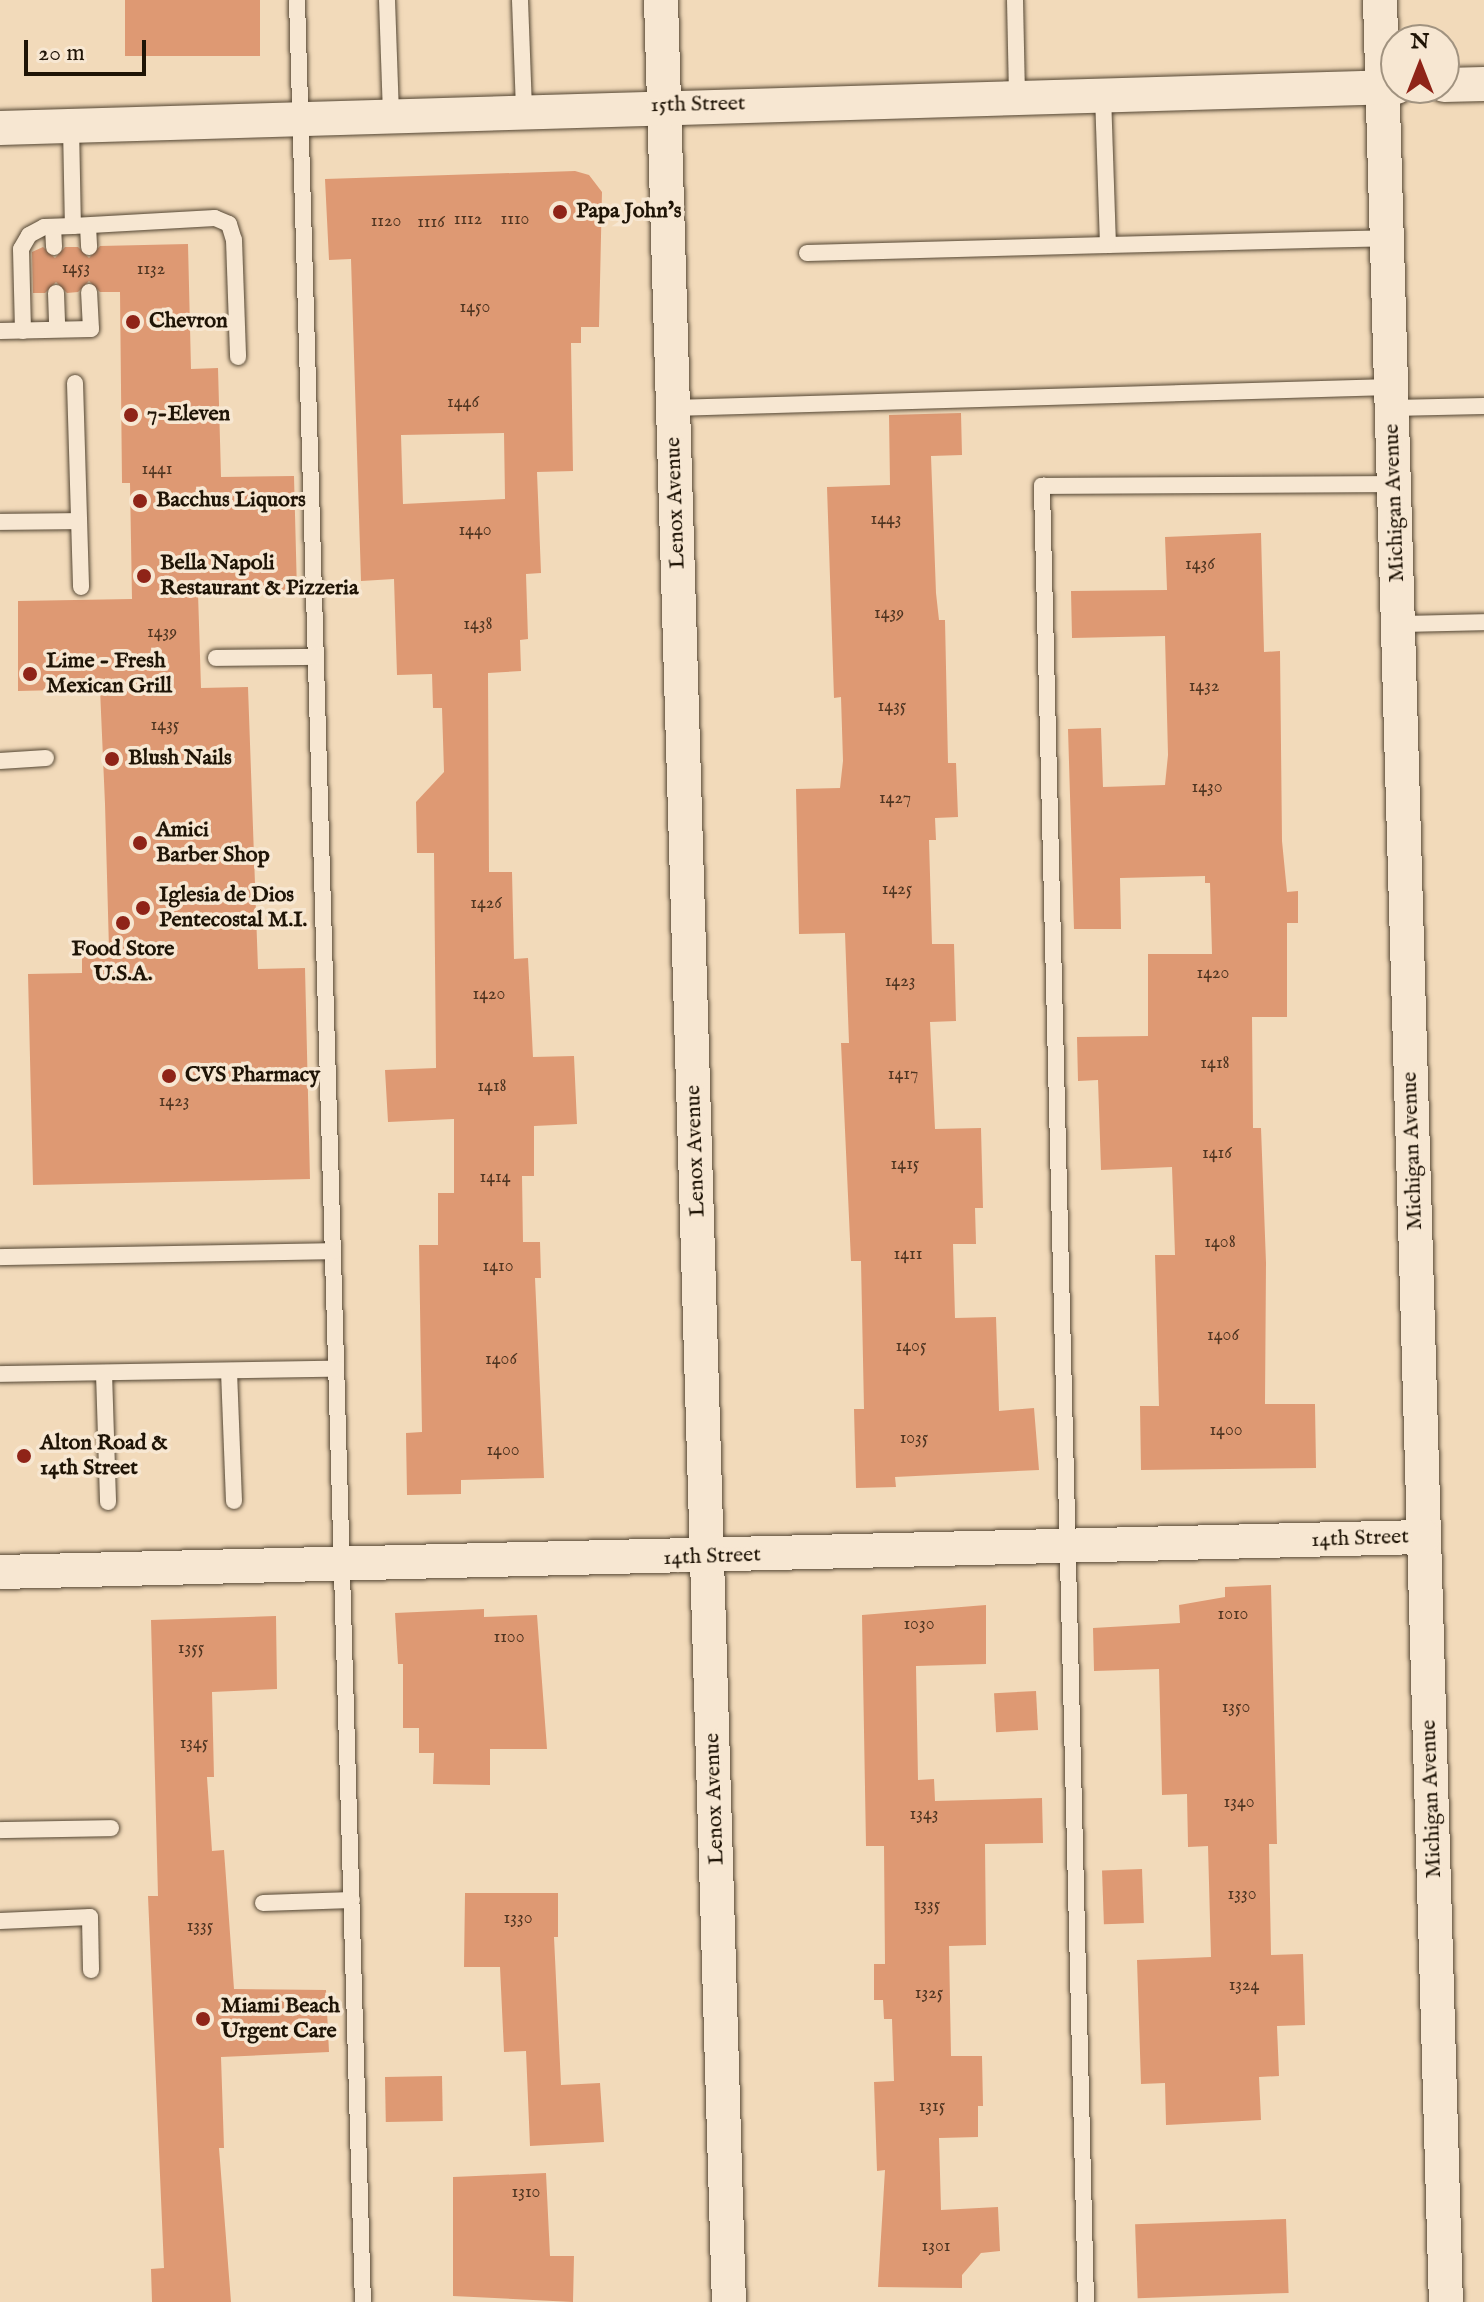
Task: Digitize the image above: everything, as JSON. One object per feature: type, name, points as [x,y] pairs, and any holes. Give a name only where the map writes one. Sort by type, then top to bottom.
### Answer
[{"type":"street","name":"Lenox Avenue","points":[[661,0],[729,2302]]},
{"type":"street","name":"Michigan Avenue","points":[[1380,0],[1382,24]]},
{"type":"street","points":[[1460,85],[1484,84]]},
{"type":"street","name":"15th Street","points":[[0,128],[524,110],[1380,87]]},
{"type":"street","name":"Michigan Avenue","points":[[1389,104],[1388,238],[1394,484],[1446,2302]]},
{"type":"street","name":"14th Street","points":[[0,1572],[342,1567],[1424,1537]]},
{"type":"lane","points":[[297,0],[363,2302]]},
{"type":"lane","points":[[387,0],[391,114]]},
{"type":"lane","points":[[520,0],[524,110]]},
{"type":"lane","points":[[1015,0],[1017,97]]},
{"type":"lane","points":[[1103,95],[1108,245]]},
{"type":"lane","points":[[71,126],[81,226],[89,247]]},
{"type":"lane","points":[[23,331],[21,249],[29,235],[53,227],[215,218],[229,224],[234,240],[238,357]]},
{"type":"lane","points":[[53,227],[54,247]]},
{"type":"lane","points":[[807,253],[1388,238]]},
{"type":"lane","points":[[0,331],[91,329],[89,292]]},
{"type":"lane","points":[[56,293],[57,329]]},
{"type":"lane","points":[[75,383],[81,587]]},
{"type":"lane","points":[[673,408],[1392,398],[1484,406]]},
{"type":"lane","points":[[1086,2302],[1042,486],[1394,484]]},
{"type":"lane","points":[[0,522],[79,521]]},
{"type":"lane","points":[[1399,624],[1484,622]]},
{"type":"lane","points":[[216,658],[316,657]]},
{"type":"lane","points":[[0,761],[46,758]]},
{"type":"lane","points":[[0,1257],[333,1251]]},
{"type":"lane","points":[[0,1374],[336,1369]]},
{"type":"lane","points":[[229,1371],[234,1501]]},
{"type":"lane","points":[[104,1373],[108,1502]]},
{"type":"lane","points":[[0,1830],[111,1828]]},
{"type":"lane","points":[[263,1903],[352,1900]]},
{"type":"lane","points":[[0,1921],[90,1917],[91,1970]]},
{"type":"building","points":[[125,0],[260,0],[260,56],[125,56]]},
{"type":"building","points":[[575,171],[589,175],[602,192],[599,327],[581,327],[581,343],[571,343],[573,471],[537,472],[541,573],[526,574],[528,639],[520,640],[521,671],[488,673],[489,872],[512,872],[514,959],[528,958],[533,1057],[574,1056],[577,1124],[534,1126],[534,1176],[522,1176],[523,1242],[540,1242],[541,1278],[535,1278],[544,1478],[461,1480],[461,1494],[407,1495],[406,1433],[422,1432],[419,1245],[438,1245],[438,1193],[454,1193],[454,1119],[388,1122],[385,1070],[436,1068],[434,853],[417,853],[416,802],[444,772],[442,708],[433,708],[432,674],[397,675],[394,579],[361,581],[351,259],[329,260],[325,179]],"holes":[[[504,433],[505,499],[403,504],[401,435]]]},
{"type":"building","points":[[188,244],[191,369],[218,368],[221,477],[294,476],[297,591],[198,593],[201,688],[248,687],[258,969],[305,968],[310,1179],[33,1185],[28,974],[82,973],[82,950],[109,949],[100,689],[18,691],[18,601],[132,599],[130,483],[122,483],[120,292],[100,292],[89,281],[78,292],[67,293],[56,282],[45,293],[33,293],[32,252],[43,247],[55,258],[65,247],[78,247],[89,258],[100,246]]},
{"type":"building","points":[[961,413],[962,455],[931,456],[936,593],[939,620],[945,620],[948,763],[956,763],[958,817],[935,818],[936,840],[929,840],[932,944],[954,944],[956,1021],[930,1022],[935,1129],[981,1128],[983,1208],[975,1208],[976,1244],[953,1244],[955,1318],[996,1317],[999,1411],[1034,1408],[1039,1470],[895,1477],[896,1487],[856,1488],[854,1409],[864,1409],[861,1261],[851,1261],[841,1043],[849,1043],[845,933],[799,934],[796,789],[840,788],[843,761],[841,697],[834,698],[827,487],[890,485],[889,415]]},
{"type":"building","points":[[1261,533],[1264,652],[1280,651],[1282,841],[1287,892],[1298,891],[1298,923],[1287,923],[1287,1017],[1252,1017],[1253,1128],[1261,1128],[1266,1263],[1265,1404],[1315,1404],[1316,1468],[1141,1470],[1140,1406],[1159,1406],[1155,1255],[1175,1255],[1172,1167],[1101,1170],[1098,1080],[1078,1081],[1077,1037],[1148,1036],[1148,954],[1212,954],[1210,883],[1205,883],[1205,876],[1120,878],[1121,929],[1074,929],[1068,729],[1101,728],[1103,787],[1165,785],[1168,755],[1165,636],[1072,638],[1071,591],[1167,590],[1165,537]]},
{"type":"building","points":[[1271,1585],[1277,1844],[1269,1844],[1271,1955],[1303,1954],[1305,2025],[1277,2026],[1279,2076],[1259,2077],[1261,2120],[1166,2125],[1165,2083],[1141,2084],[1137,1960],[1211,1957],[1208,1846],[1188,1847],[1187,1794],[1162,1795],[1159,1669],[1094,1671],[1093,1628],[1180,1623],[1179,1605],[1225,1597],[1225,1587]]},
{"type":"building","points":[[986,1605],[986,1664],[916,1666],[918,1780],[934,1779],[935,1801],[1042,1798],[1043,1843],[985,1844],[986,1945],[949,1946],[951,2056],[982,2056],[983,2106],[978,2106],[978,2137],[939,2138],[941,2210],[998,2207],[1000,2251],[981,2253],[962,2275],[962,2288],[878,2287],[885,2170],[877,2171],[874,2082],[894,2081],[892,2019],[884,2019],[883,2000],[874,2000],[874,1964],[885,1964],[884,1846],[866,1846],[862,1615]]},
{"type":"building","points":[[484,1609],[484,1617],[537,1615],[547,1749],[490,1749],[490,1785],[433,1784],[434,1753],[419,1753],[419,1728],[403,1728],[403,1664],[398,1664],[395,1613]]},
{"type":"building","points":[[276,1616],[277,1689],[212,1692],[214,1777],[207,1777],[212,1851],[224,1850],[234,1989],[326,1990],[329,2052],[221,2057],[224,2148],[219,2148],[231,2302],[152,2302],[151,2269],[164,2268],[148,1896],[158,1896],[151,1620]]},
{"type":"building","points":[[1036,1691],[1038,1730],[996,1732],[994,1693]]},
{"type":"building","points":[[1142,1869],[1144,1923],[1104,1924],[1102,1870]]},
{"type":"building","points":[[465,1893],[558,1893],[558,1937],[554,1937],[561,2085],[600,2083],[604,2142],[530,2146],[526,2051],[504,2052],[500,1967],[464,1967]]},
{"type":"building","points":[[442,2076],[443,2121],[386,2122],[385,2077]]},
{"type":"building","points":[[546,2173],[550,2256],[574,2256],[573,2302],[453,2296],[453,2177]]},
{"type":"building","points":[[1286,2219],[1289,2293],[1138,2298],[1135,2224]]},
{"type":"place","name":"Papa John's","points":[[560,212]]},
{"type":"place","name":"Chevron","points":[[133,322]]},
{"type":"place","name":"7-Eleven","points":[[131,415]]},
{"type":"place","name":"Bacchus Liquors","points":[[140,501]]},
{"type":"place","name":"Bella Napoli Restaurant & Pizzeria","points":[[144,576]]},
{"type":"place","name":"Lime - Fresh Mexican Grill","points":[[30,674]]},
{"type":"place","name":"Blush Nails","points":[[112,759]]},
{"type":"place","name":"Amici Barber Shop","points":[[140,843]]},
{"type":"place","name":"Iglesia de Dios Pentecostal M.I.","points":[[143,908]]},
{"type":"place","name":"Food Store U.S.A.","points":[[123,923]]},
{"type":"place","name":"CVS Pharmacy","points":[[169,1076]]},
{"type":"place","name":"Alton Road & 14th Street","points":[[24,1456]]},
{"type":"place","name":"Miami Beach Urgent Care","points":[[203,2019]]}]
